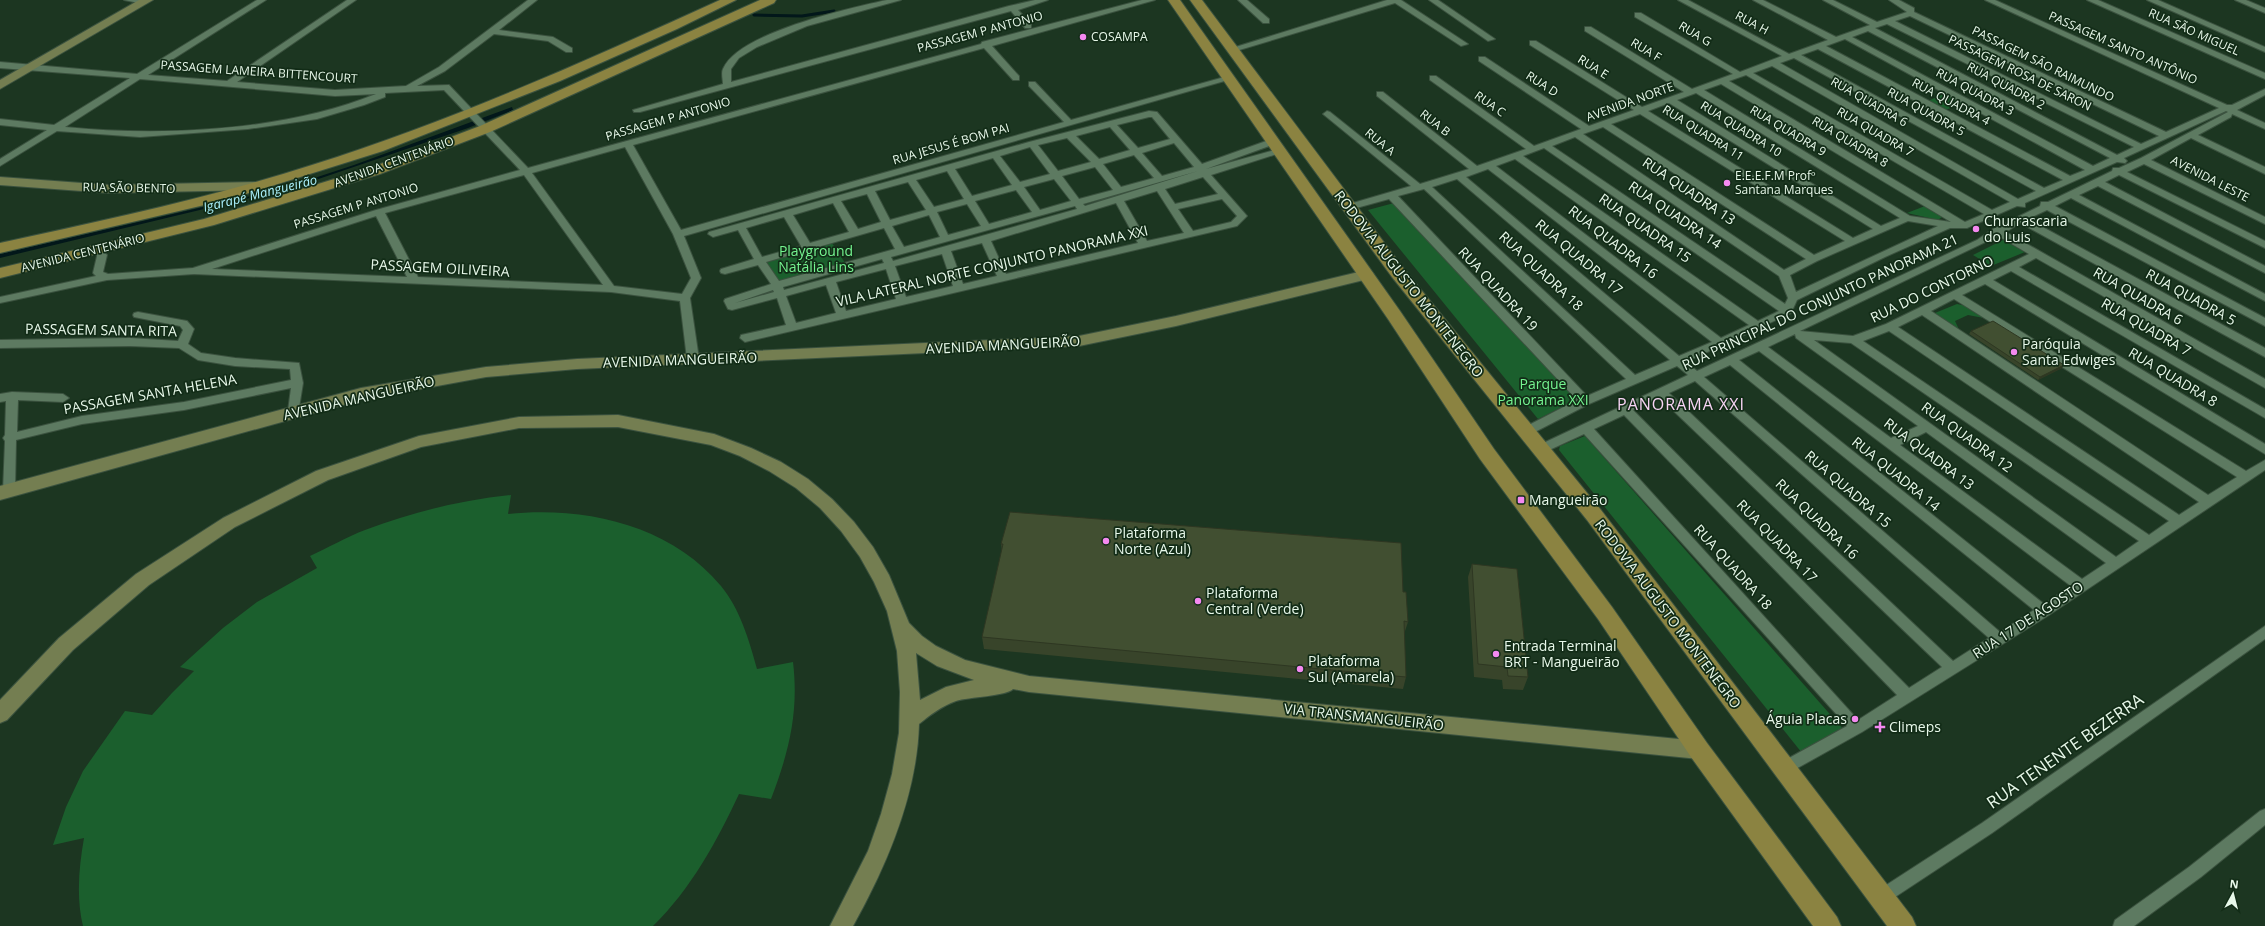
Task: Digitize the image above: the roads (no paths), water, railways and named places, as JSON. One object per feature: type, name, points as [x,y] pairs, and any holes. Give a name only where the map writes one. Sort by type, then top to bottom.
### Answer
[{"type":"main road","name":"AVENIDA CENTENÁRIO","points":[[0,248],[114,222],[258,186],[472,116],[730,0]]},
{"type":"main road","points":[[724,20],[750,7],[753,0]]},
{"type":"main road","name":"AVENIDA CENTENÁRIO","points":[[0,273],[96,250],[268,205],[375,171],[484,128],[770,0]]},
{"type":"main road","name":"RODOVIA AUGUSTO MONTENEGRO","points":[[1174,0],[1231,78],[1275,147],[1367,275],[1487,454],[1605,613],[1699,750],[1828,926]]},
{"type":"main road","name":"RODOVIA AUGUSTO MONTENEGRO","points":[[1196,0],[1398,273],[1594,515],[1883,896],[1903,926]]},
{"type":"main road","points":[[641,41],[639,46],[643,51],[659,49]]},
{"type":"main road","points":[[614,53],[633,56],[633,59],[628,64]]},
{"type":"street","points":[[128,0],[145,1]]},
{"type":"street","points":[[0,163],[262,0]]},
{"type":"street","points":[[229,84],[352,0]]},
{"type":"street","points":[[407,87],[442,69],[533,0]]},
{"type":"street","points":[[727,84],[727,69],[733,60],[744,51],[781,32],[896,0]]},
{"type":"street","points":[[637,110],[727,84],[1044,0]]},
{"type":"street","name":"PASSAGEM P ANTONIO","points":[[194,271],[380,212],[984,44],[1150,0]]},
{"type":"street","points":[[1242,0],[1266,21]]},
{"type":"street","points":[[1233,49],[1395,0],[1464,44]]},
{"type":"street","points":[[1433,0],[1490,39]]},
{"type":"street","name":"RUA H","points":[[1682,0],[1792,56]]},
{"type":"street","points":[[1757,0],[1834,40]]},
{"type":"street","points":[[1827,0],[1877,25]]},
{"type":"street","name":"PASSAGEM SÃO RAIMUNDO","points":[[1893,0],[1909,11],[2167,136]]},
{"type":"street","name":"PASSAGEM SANTO ANTÔNIO","points":[[1989,0],[2231,109],[2265,126]]},
{"type":"street","name":"RUA SÃO MIGUEL","points":[[2091,0],[2265,76]]},
{"type":"street","points":[[2152,0],[2265,50]]},
{"type":"street","points":[[2239,0],[2265,11]]},
{"type":"street","points":[[0,85],[145,1]]},
{"type":"street","points":[[1012,8],[1028,26]]},
{"type":"street","name":"AVENIDA NORTE","points":[[1349,207],[1423,187],[1489,166],[1888,21],[1909,11]]},
{"type":"street","name":"RUA G","points":[[1638,15],[1743,73]]},
{"type":"street","name":"PASSAGEM ROSA DE SARON","points":[[1888,21],[2141,147]]},
{"type":"street","name":"RUA QUADRA 2","points":[[1868,28],[2132,166]]},
{"type":"street","name":"RUA F","points":[[1588,29],[1694,91]]},
{"type":"street","points":[[492,31],[550,39],[569,50]]},
{"type":"street","name":"RUA QUADRA 3","points":[[1845,36],[2093,170]]},
{"type":"street","name":"RUA E","points":[[1533,43],[1641,110]]},
{"type":"street","points":[[984,44],[1016,78]]},
{"type":"street","name":"RUA QUADRA 4","points":[[1819,46],[2070,180]]},
{"type":"street","name":"RUA QUADRA 5","points":[[1792,56],[2044,192]]},
{"type":"street","name":"RUA D","points":[[1482,59],[1588,130]]},
{"type":"street","name":"RUA QUADRA 6","points":[[1774,62],[2034,212]]},
{"type":"street","name":"PASSAGEM LAMEIRA BITTENCOURT","points":[[0,65],[335,93],[388,92],[407,87],[446,87]]},
{"type":"street","points":[[442,69],[446,87],[526,171],[611,289]]},
{"type":"street","name":"RUA QUADRA 7","points":[[1743,73],[1991,214]]},
{"type":"street","name":"RUA JESUS É BOM PAI","points":[[678,234],[1231,78]]},
{"type":"street","name":"RUA C","points":[[1433,78],[1534,149]]},
{"type":"street","name":"RUA QUADRA 8","points":[[1722,81],[1964,226]]},
{"type":"street","points":[[1032,84],[1069,123]]},
{"type":"street","name":"RUA QUADRA 9","points":[[1694,91],[1907,218]]},
{"type":"street","points":[[0,122],[121,134],[225,129],[272,124],[331,113],[357,106],[388,92]]},
{"type":"street","name":"RUA PRINCIPAL DO CONJUNTO PANORAMA 21","points":[[1527,431],[1584,401],[1720,343],[1787,311],[1793,298],[1881,255],[1949,225],[1964,226],[2044,192],[2141,147],[2231,109],[2265,92]]},
{"type":"street","name":"RUA B","points":[[1380,94],[1476,170]]},
{"type":"street","name":"RUA QUADRA 10","points":[[1670,100],[1880,229]]},
{"type":"street","name":"RUA PRINCIPAL DO CONJUNTO PANORAMA 21","points":[[1541,449],[1730,359],[1759,346],[1796,333],[1981,242],[2020,219],[2120,172],[2191,135],[2231,109]]},
{"type":"street","name":"RUA QUADRA 11","points":[[1641,110],[1853,242]]},
{"type":"street","points":[[713,234],[911,180],[1032,144],[1111,123],[1152,114],[1224,196],[1172,207]]},
{"type":"street","name":"RUA A","points":[[1327,114],[1423,187]]},
{"type":"street","points":[[1111,123],[1159,183],[1172,207],[1190,234]]},
{"type":"street","points":[[1605,124],[1813,259]]},
{"type":"street","name":"RUA QUADRA 13","points":[[1577,134],[1784,274]]},
{"type":"street","points":[[1070,135],[1097,162],[1118,195],[1144,245]]},
{"type":"street","points":[[2191,135],[2265,171]]},
{"type":"street","points":[[725,270],[1176,140]]},
{"type":"street","points":[[628,144],[678,234],[696,278],[685,298],[693,359]]},
{"type":"street","points":[[1032,144],[1057,174],[1080,206]]},
{"type":"street","name":"RUA QUADRA 14","points":[[1545,145],[1787,311]]},
{"type":"street","points":[[778,289],[830,281],[888,260],[901,252],[985,239],[1080,206],[1203,171],[1275,147]]},
{"type":"street","points":[[995,155],[1038,213]]},
{"type":"street","name":"RUA QUADRA 15","points":[[1516,156],[1757,325]]},
{"type":"street","name":"AVENIDA LESTE","points":[[2144,160],[2265,221]]},
{"type":"street","points":[[2105,164],[2265,244]]},
{"type":"street","name":"RUA QUADRA 16","points":[[1489,166],[1720,343]]},
{"type":"street","points":[[950,168],[987,228]]},
{"type":"street","name":"RUA QUADRA 17","points":[[1459,176],[1678,361]]},
{"type":"street","points":[[911,180],[931,210],[946,245],[959,289]]},
{"type":"street","name":"RUA SÃO BENTO","points":[[0,181],[109,189],[258,186]]},
{"type":"street","points":[[2098,182],[2265,270]]},
{"type":"street","name":"RUA QUADRA 18","points":[[1423,187],[1634,380]]},
{"type":"street","points":[[870,191],[901,252]]},
{"type":"street","points":[[2072,195],[2265,298]]},
{"type":"street","name":"VILA LATERAL NORTE CONJUNTO PANORAMA XXI","points":[[746,338],[792,328],[842,314],[959,289],[1234,224],[1242,216],[1224,196]]},
{"type":"street","name":"RUA QUADRA 19","points":[[1392,196],[1584,401]]},
{"type":"street","points":[[2031,197],[2265,322]]},
{"type":"street","points":[[836,201],[855,233]]},
{"type":"street","points":[[778,289],[946,245],[987,228],[1038,213],[1080,206]]},
{"type":"street","points":[[380,212],[414,280]]},
{"type":"street","points":[[788,213],[807,247]]},
{"type":"street","points":[[1793,298],[1784,274],[1813,259],[1907,218],[1949,225]]},
{"type":"street","name":"RUA QUADRA 5","points":[[2020,219],[2265,353]]},
{"type":"street","points":[[741,227],[778,289],[792,328]]},
{"type":"street","name":"RUA QUADRA 6","points":[[1997,232],[2265,384]]},
{"type":"street","points":[[985,239],[1002,278]]},
{"type":"street","points":[[96,250],[102,255],[98,273],[107,277]]},
{"type":"street","name":"RUA DO CONTORNO","points":[[1796,333],[1854,340],[1890,328],[1984,279],[2036,254]]},
{"type":"street","points":[[888,260],[902,302]]},
{"type":"street","name":"RUA QUADRA 7","points":[[2012,266],[2265,414]]},
{"type":"street","points":[[0,300],[107,277],[194,271]]},
{"type":"street","name":"PASSAGEM OILIVEIRA","points":[[194,271],[611,289],[685,298]]},
{"type":"street","name":"AVENIDA MANGUEIRÃO","points":[[4,492],[294,411],[361,394],[486,372],[577,364],[1079,341],[1176,321],[1367,275]]},
{"type":"street","name":"RUA QUADRA 8","points":[[1984,279],[2265,450]]},
{"type":"street","points":[[830,281],[842,314]]},
{"type":"street","points":[[1954,295],[2244,476]]},
{"type":"street","points":[[1923,311],[2209,502]]},
{"type":"street","points":[[138,315],[183,323],[189,329],[182,345]]},
{"type":"street","points":[[1890,328],[2178,521]]},
{"type":"street","name":"RUA QUADRA 12","points":[[1796,333],[2115,563]]},
{"type":"street","points":[[1854,340],[2149,542]]},
{"type":"street","name":"PASSAGEM SANTA RITA","points":[[0,344],[130,342],[182,345],[198,356],[235,362],[296,366],[297,383],[294,411]]},
{"type":"street","name":"RUA QUADRA 13","points":[[1759,346],[2081,586]]},
{"type":"street","name":"RUA QUADRA 14","points":[[1730,359],[2044,611]]},
{"type":"street","name":"RUA QUADRA 15","points":[[1678,361],[1998,639]]},
{"type":"street","name":"PASSAGEM SANTA HELENA","points":[[6,444],[82,420],[184,406],[297,383]]},
{"type":"street","name":"RUA QUADRA 16","points":[[1661,392],[1952,668]]},
{"type":"street","points":[[4,492],[6,397],[63,398]]},
{"type":"street","name":"RUA QUADRA 17","points":[[1625,409],[1907,696]]},
{"type":"street","name":"VIA TRANSMANGUEIRÃO","points":[[0,714],[7,696],[100,612],[142,578],[186,548],[275,497],[332,472],[409,445],[475,430],[539,422],[620,422],[695,434],[730,445],[775,466],[793,477],[820,498],[844,521],[866,548],[887,585],[901,628],[909,674],[910,720],[902,780],[884,838],[857,899],[841,926]]},
{"type":"street","name":"RUA QUADRA 18","points":[[1585,427],[1857,728]]},
{"type":"street","points":[[1890,444],[1927,427]]},
{"type":"street","name":"RUA 17 DE AGOSTO","points":[[1785,768],[1857,728],[2044,611],[2149,542],[2178,521],[2209,502],[2244,476],[2265,464]]},
{"type":"street","name":"VIA TRANSMANGUEIRÃO","points":[[901,628],[915,641],[939,659],[968,670],[1029,684]]},
{"type":"street","name":"RUA TENENTE BEZERRA","points":[[1883,896],[1987,828],[2265,632]]},
{"type":"street","name":"VIA TRANSMANGUEIRÃO","points":[[910,720],[922,708],[959,690],[984,685],[1029,684],[1699,750]]},
{"type":"street","points":[[2121,926],[2195,872],[2265,816]]},
{"type":"waterway","points":[[754,15],[802,16],[834,11]]},
{"type":"place","name":"COSAMPA","points":[[1083,37]]},
{"type":"place","name":"E.E.E.F.M Profº Santana Marques","points":[[1727,183]]},
{"type":"place","name":"Churrascaria do Luis","points":[[1976,229]]},
{"type":"place","name":"Paróquia Santa Edwiges","points":[[2014,352]]},
{"type":"place","name":"Mangueirão","points":[[1521,500]]},
{"type":"place","name":"Plataforma Norte (Azul)","points":[[1106,541]]},
{"type":"place","name":"Plataforma Central (Verde)","points":[[1198,601]]},
{"type":"place","name":"Entrada Terminal BRT - Mangueirão","points":[[1496,654]]},
{"type":"place","name":"Plataforma Sul (Amarela)","points":[[1300,669]]},
{"type":"place","name":"Águia Placas","points":[[1855,719]]},
{"type":"place","name":"Climeps","points":[[1880,727]]},
{"type":"district","name":"PANORAMA XXI","points":[[1681,404]]},
{"type":"water label","name":"Igarapé Mangueirão","points":[[260,193]]},
{"type":"park label","name":"Playground Natália Lins","points":[[816,260]]},
{"type":"park label","name":"Parque Panorama XXI","points":[[1543,392]]}]
